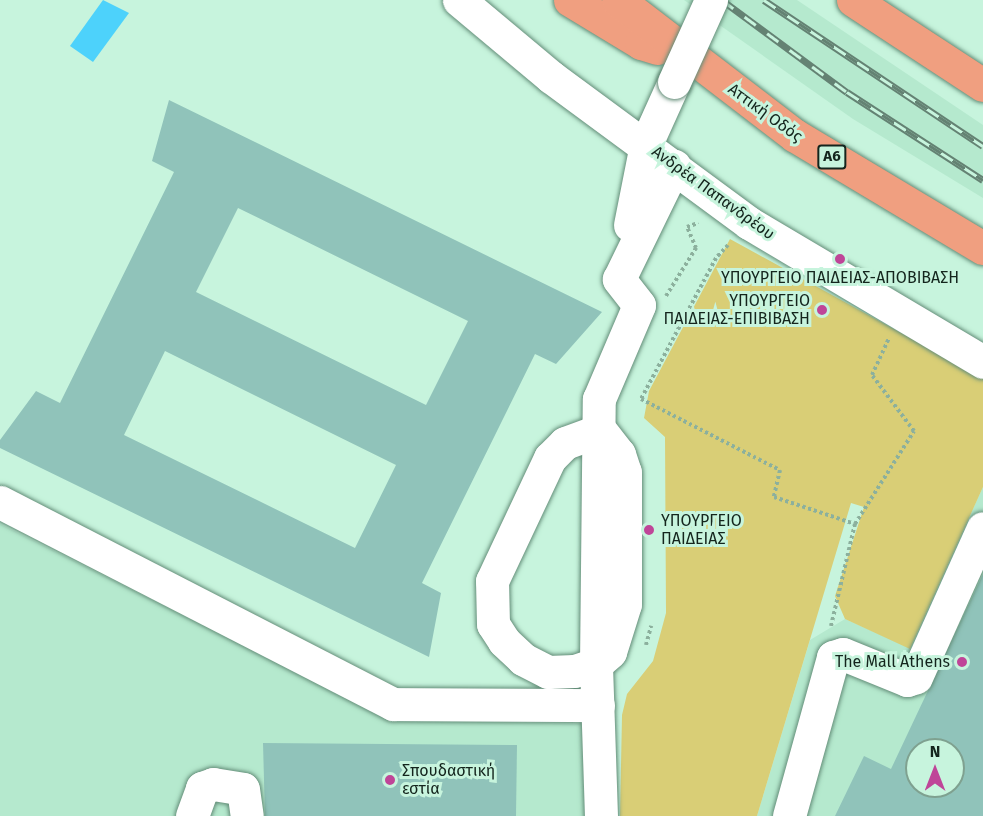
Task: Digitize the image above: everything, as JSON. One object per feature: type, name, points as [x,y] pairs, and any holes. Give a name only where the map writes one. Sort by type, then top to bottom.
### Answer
[{"type":"highway","points":[[570,0],[680,69]]},
{"type":"highway","name":"Αττική Οδός","points":[[618,0],[680,69],[983,248]]},
{"type":"highway","points":[[853,0],[983,85]]},
{"type":"street","name":"Ανδρέα Παπανδρέου","points":[[459,0],[551,77],[646,144],[749,223],[900,316],[983,362]]},
{"type":"street","points":[[614,275],[634,215],[646,144],[711,0]]},
{"type":"street","points":[[614,275],[674,166]]},
{"type":"street","points":[[601,816],[596,664],[599,399],[639,305],[614,275]]},
{"type":"street","points":[[596,664],[574,671],[548,672],[523,659],[493,624],[490,602],[492,581],[550,459],[565,442],[600,430]]},
{"type":"street","points":[[0,502],[393,704],[598,705]]},
{"type":"street","points":[[789,816],[830,662],[837,655],[907,680],[916,677],[983,528]]},
{"type":"street","points":[[192,816],[202,788],[213,783],[243,789],[247,816]]},
{"type":"path","points":[[662,305],[696,248],[687,227],[702,222]]},
{"type":"path","points":[[749,223],[716,258],[641,399],[780,470],[774,497],[855,524]]},
{"type":"path","points":[[837,655],[830,632],[855,524],[914,431],[872,375],[900,316]]},
{"type":"path","points":[[640,654],[651,635],[651,612]]},
{"type":"shaded area","points":[[684,0],[797,0],[983,125],[983,198],[853,119]]},
{"type":"shaded area","points":[[730,239],[983,378],[983,487],[910,649],[845,619],[835,596],[864,507],[851,503],[757,816],[620,816],[622,715],[627,694],[653,661],[666,613],[665,437],[644,418],[649,391]]},
{"type":"shaded area","points":[[983,487],[983,816],[757,816],[810,640],[845,619],[910,648]]},
{"type":"shaded area","points":[[0,524],[393,720],[584,724],[584,816],[0,816]]},
{"type":"water","points":[[103,0],[129,13],[93,62],[70,46]]},
{"type":"building","points":[[169,100],[602,312],[556,364],[535,354],[422,583],[441,593],[429,657],[0,448],[0,440],[36,391],[60,403],[174,172],[152,161]],"holes":[[[238,208],[468,321],[426,405],[196,292]],[[165,351],[396,465],[355,548],[124,435]]]},
{"type":"building","name":"The Mall Athens","points":[[983,574],[983,816],[835,816],[864,756],[891,769],[905,739],[905,798],[965,798],[965,738],[906,738]]},
{"type":"building","name":"Σπουδαστική εστία","points":[[263,743],[517,745],[516,816],[265,816]]},
{"type":"railway","points":[[722,0],[847,92],[983,180]]},
{"type":"railway","points":[[764,0],[983,146]]},
{"type":"place","name":"ΥΠΟΥΡΓΕΙΟ ΠΑΙΔΕΙΑΣ-ΑΠΟΒΙΒΑΣΗ","points":[[840,259]]},
{"type":"place","name":"ΥΠΟΥΡΓΕΙΟ ΠΑΙΔΕΙΑΣ-ΕΠΙΒΙΒΑΣΗ","points":[[822,310]]},
{"type":"place","name":"ΥΠΟΥΡΓΕΙΟ ΠΑΙΔΕΙΑΣ","points":[[649,530]]},
{"type":"place","name":"The Mall Athens","points":[[962,662]]},
{"type":"place","name":"Σπουδαστική εστία","points":[[390,780]]}]
